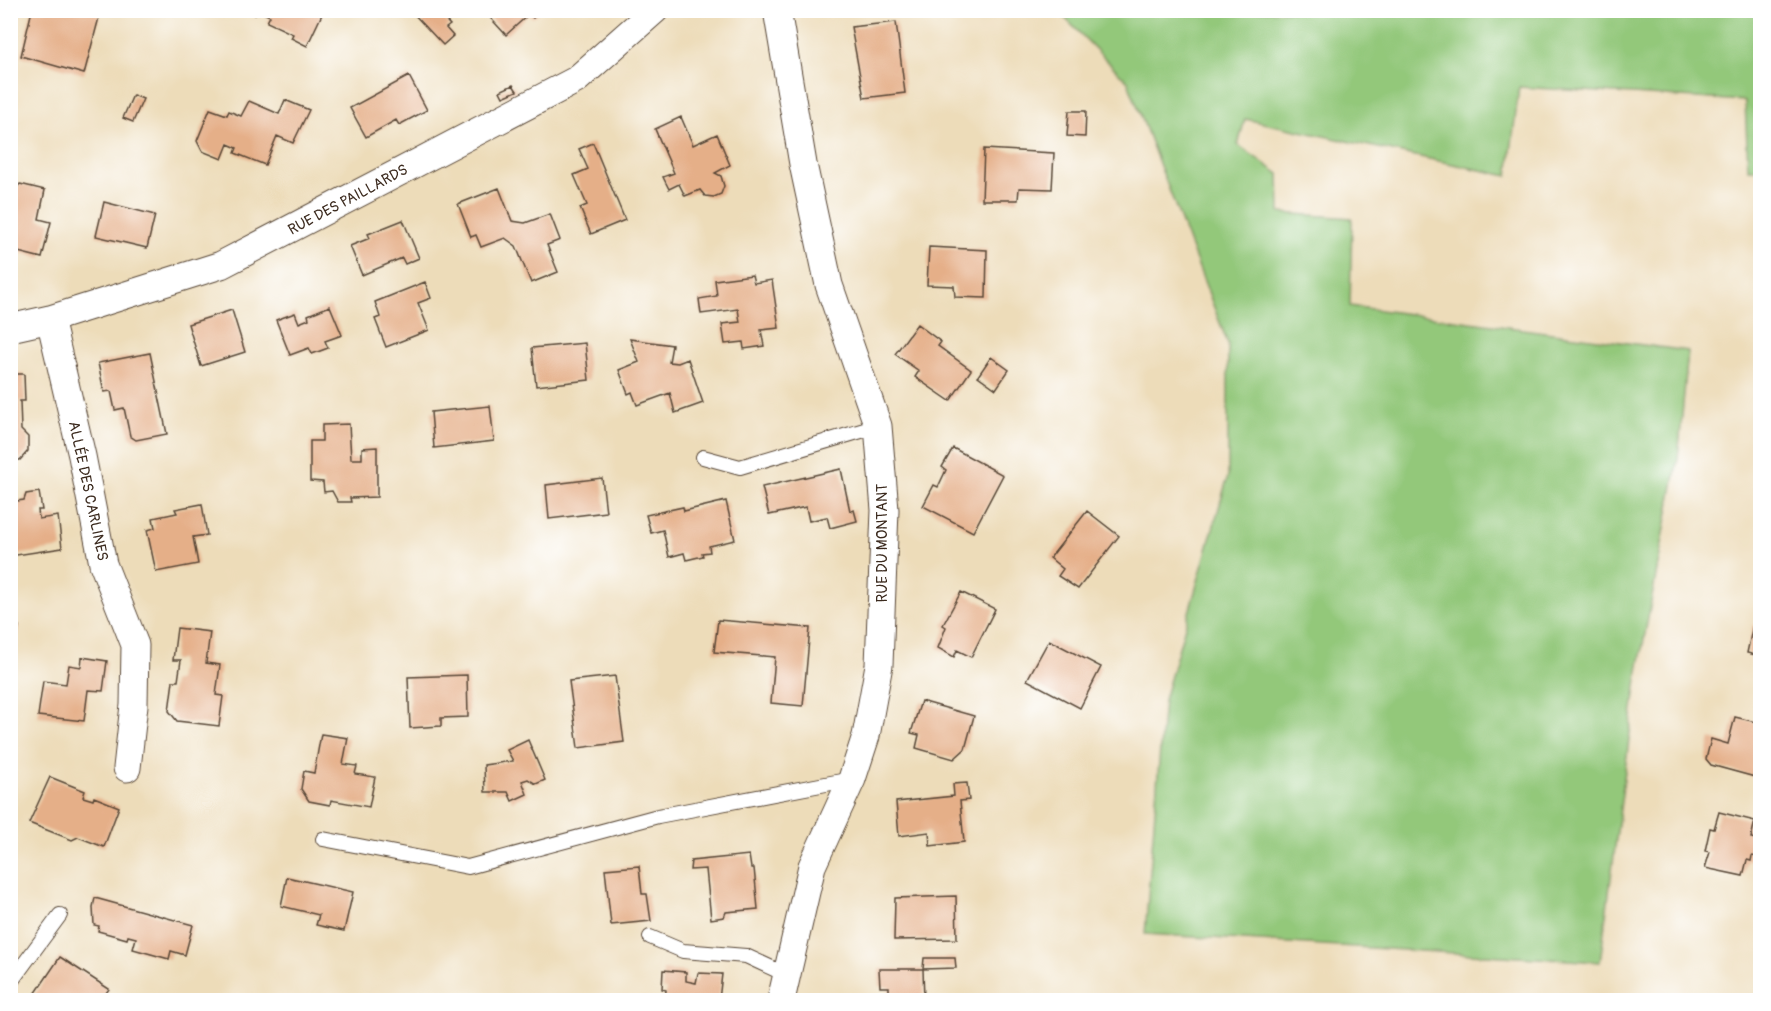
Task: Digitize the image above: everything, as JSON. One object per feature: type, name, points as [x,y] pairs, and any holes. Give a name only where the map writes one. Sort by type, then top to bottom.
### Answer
[{"type":"street","name":"RUE DES PAILLARDS","points":[[10,328],[50,319],[221,265],[576,80],[655,10]]},
{"type":"street","name":"RUE DU MONTANT","points":[[777,10],[803,164],[829,285],[878,426],[885,510],[879,665],[866,736],[852,779],[812,866],[784,988]]},
{"type":"street","name":"ALLÉE DES CARLINES","points":[[50,319],[82,456],[103,564],[135,645],[134,705],[127,768]]},
{"type":"lane","points":[[703,457],[740,467],[878,426]]},
{"type":"lane","points":[[323,839],[468,867],[658,816],[852,779]]},
{"type":"lane","points":[[10,983],[60,915]]},
{"type":"lane","points":[[650,937],[683,951],[746,956],[784,988]]},
{"type":"green space","points":[[1058,11],[1760,11],[1760,169],[1748,169],[1745,101],[1519,87],[1508,176],[1245,119],[1238,145],[1279,174],[1280,213],[1352,218],[1350,306],[1688,351],[1678,459],[1638,671],[1600,962],[1145,934],[1164,700],[1228,476],[1228,344],[1128,82]]},
{"type":"building","points":[[32,10],[101,10],[84,74],[21,56]]},
{"type":"building","points":[[253,10],[324,10],[307,46],[291,38],[293,34],[267,22],[270,16],[261,12],[255,15]]},
{"type":"building","points":[[410,10],[436,10],[450,25],[446,28],[453,36],[443,45]]},
{"type":"building","points":[[483,10],[541,10],[533,18],[529,14],[506,35]]},
{"type":"building","points":[[896,22],[905,93],[864,98],[851,27]]},
{"type":"building","points":[[409,76],[427,110],[399,125],[396,120],[366,137],[350,108]]},
{"type":"building","points":[[513,85],[517,91],[503,97],[500,91]]},
{"type":"building","points":[[133,95],[143,99],[133,122],[123,118]]},
{"type":"building","points":[[285,100],[309,110],[293,143],[277,136],[265,165],[235,153],[237,148],[228,144],[222,159],[202,151],[197,141],[210,109],[227,115],[229,111],[241,116],[249,101],[279,114]]},
{"type":"building","points":[[1069,111],[1086,111],[1085,137],[1067,136]]},
{"type":"building","points":[[681,117],[693,145],[717,134],[730,165],[715,173],[721,176],[724,186],[721,194],[714,197],[705,196],[700,190],[685,196],[679,184],[669,189],[663,177],[674,173],[655,129]]},
{"type":"building","points":[[593,143],[625,220],[591,234],[580,208],[587,205],[574,175],[588,169],[579,149]]},
{"type":"building","points":[[984,149],[1054,153],[1052,189],[1019,188],[1018,200],[982,200]]},
{"type":"building","points":[[20,184],[45,190],[39,219],[51,222],[42,258],[10,250],[10,187],[16,188]]},
{"type":"building","points":[[499,188],[512,221],[525,223],[550,214],[560,240],[547,245],[558,272],[531,283],[516,246],[505,238],[481,247],[476,235],[471,237],[458,204]]},
{"type":"building","points":[[104,202],[155,215],[147,248],[96,236]]},
{"type":"building","points":[[403,220],[419,258],[405,264],[402,258],[362,275],[350,246],[370,238],[368,234]]},
{"type":"building","points":[[929,247],[987,250],[986,298],[955,297],[954,286],[927,285]]},
{"type":"building","points":[[752,275],[754,283],[772,280],[779,328],[761,330],[764,346],[744,349],[743,342],[725,344],[722,324],[740,322],[738,309],[701,314],[699,299],[717,296],[715,280]]},
{"type":"building","points":[[425,282],[431,298],[418,303],[429,330],[386,347],[375,319],[380,317],[375,302]]},
{"type":"building","points":[[330,306],[342,335],[325,341],[328,348],[312,354],[309,348],[290,355],[276,320],[295,313],[299,323],[309,319],[308,315]]},
{"type":"building","points":[[232,310],[245,352],[201,366],[188,324]]},
{"type":"building","points":[[917,324],[941,342],[938,346],[971,370],[950,401],[915,377],[919,371],[895,354]]},
{"type":"building","points":[[630,339],[672,345],[669,362],[678,363],[688,359],[703,403],[675,413],[670,393],[637,405],[632,392],[628,394],[619,370],[639,362]]},
{"type":"building","points":[[585,343],[589,380],[536,386],[532,348]]},
{"type":"building","points":[[150,353],[167,434],[136,440],[130,436],[124,408],[115,410],[111,391],[104,392],[98,363]]},
{"type":"building","points":[[991,357],[1009,370],[996,389],[978,376]]},
{"type":"building","points":[[10,374],[24,374],[25,401],[20,401],[21,430],[28,437],[28,451],[20,460],[10,460]]},
{"type":"building","points":[[490,406],[494,441],[434,448],[431,412]]},
{"type":"building","points":[[349,424],[351,459],[362,459],[362,448],[377,447],[377,497],[350,498],[351,502],[338,502],[332,491],[324,492],[323,482],[310,481],[310,441],[322,441],[322,425]]},
{"type":"building","points":[[953,448],[1003,475],[973,532],[923,506],[934,485],[938,487],[946,470],[942,467]]},
{"type":"building","points":[[841,469],[850,511],[854,510],[857,521],[830,528],[827,517],[809,521],[806,507],[769,515],[762,487]]},
{"type":"building","points":[[602,478],[606,512],[549,519],[546,485]]},
{"type":"building","points":[[39,492],[42,510],[38,510],[39,519],[58,516],[62,548],[10,556],[10,502],[24,500],[26,494]]},
{"type":"building","points":[[726,501],[735,540],[709,546],[710,552],[702,553],[703,556],[686,560],[684,553],[669,557],[663,530],[651,533],[646,515],[683,507],[684,511]]},
{"type":"building","points":[[202,504],[207,535],[193,537],[198,564],[156,572],[147,530],[155,528],[153,518],[177,513],[175,509]]},
{"type":"building","points":[[1087,511],[1119,536],[1078,589],[1058,576],[1063,569],[1050,558]]},
{"type":"building","points":[[961,592],[995,609],[971,657],[957,650],[954,657],[938,648],[946,627],[943,625]]},
{"type":"building","points":[[718,620],[810,628],[803,706],[771,703],[775,657],[714,652]]},
{"type":"building","points":[[10,623],[19,626],[11,659],[10,659]]},
{"type":"building","points":[[1753,625],[1760,627],[1760,656],[1747,653]]},
{"type":"building","points":[[177,628],[210,632],[206,663],[220,665],[216,695],[223,696],[219,726],[177,721],[169,711],[173,681],[178,681],[181,660],[173,660]]},
{"type":"building","points":[[1049,640],[1101,667],[1080,708],[1027,680]]},
{"type":"building","points":[[82,657],[107,661],[103,691],[88,690],[84,721],[38,716],[43,681],[66,684],[69,665],[81,667]]},
{"type":"building","points":[[467,675],[468,717],[441,718],[441,726],[410,728],[408,677]]},
{"type":"building","points":[[615,676],[624,742],[578,748],[569,681]]},
{"type":"building","points":[[921,701],[974,716],[965,749],[954,759],[916,748],[919,735],[911,733]]},
{"type":"building","points":[[1735,717],[1760,723],[1760,760],[1755,777],[1711,765],[1706,759],[1711,739],[1728,744]]},
{"type":"building","points":[[321,734],[348,738],[343,764],[357,766],[355,774],[375,777],[369,807],[331,800],[330,805],[309,801],[301,789],[304,771],[314,773]]},
{"type":"building","points":[[528,740],[545,780],[536,784],[528,779],[522,781],[527,794],[512,801],[508,792],[485,792],[484,765],[513,761],[507,750]]},
{"type":"building","points":[[50,777],[85,791],[83,797],[93,800],[94,797],[119,807],[104,847],[78,837],[72,840],[29,823]]},
{"type":"building","points":[[967,783],[969,800],[960,801],[964,842],[930,846],[929,832],[899,836],[896,802],[954,796],[953,784]]},
{"type":"building","points":[[1719,812],[1755,821],[1751,838],[1756,839],[1755,844],[1760,848],[1758,857],[1752,856],[1751,861],[1747,860],[1743,876],[1705,868],[1710,852],[1705,851],[1710,828],[1714,829]]},
{"type":"building","points":[[749,855],[751,868],[754,868],[758,909],[726,912],[724,917],[711,919],[706,869],[690,870],[691,861]]},
{"type":"building","points":[[639,866],[642,894],[647,894],[651,921],[611,925],[605,869]]},
{"type":"building","points":[[287,877],[353,892],[344,931],[316,925],[319,915],[281,906]]},
{"type":"building","points":[[956,896],[957,939],[894,940],[895,898]]},
{"type":"building","points":[[95,898],[193,925],[185,955],[171,951],[169,959],[133,949],[136,938],[128,936],[127,939],[98,931],[99,926],[94,925]]},
{"type":"building","points":[[60,957],[109,989],[101,1000],[31,1000]]},
{"type":"building","points":[[924,958],[955,958],[956,968],[923,969]]},
{"type":"building","points":[[879,969],[923,969],[924,1000],[889,1000],[889,987],[880,987]]},
{"type":"building","points":[[663,970],[686,972],[686,981],[696,983],[698,973],[722,974],[719,1000],[665,1000],[666,990],[662,989]]}]
